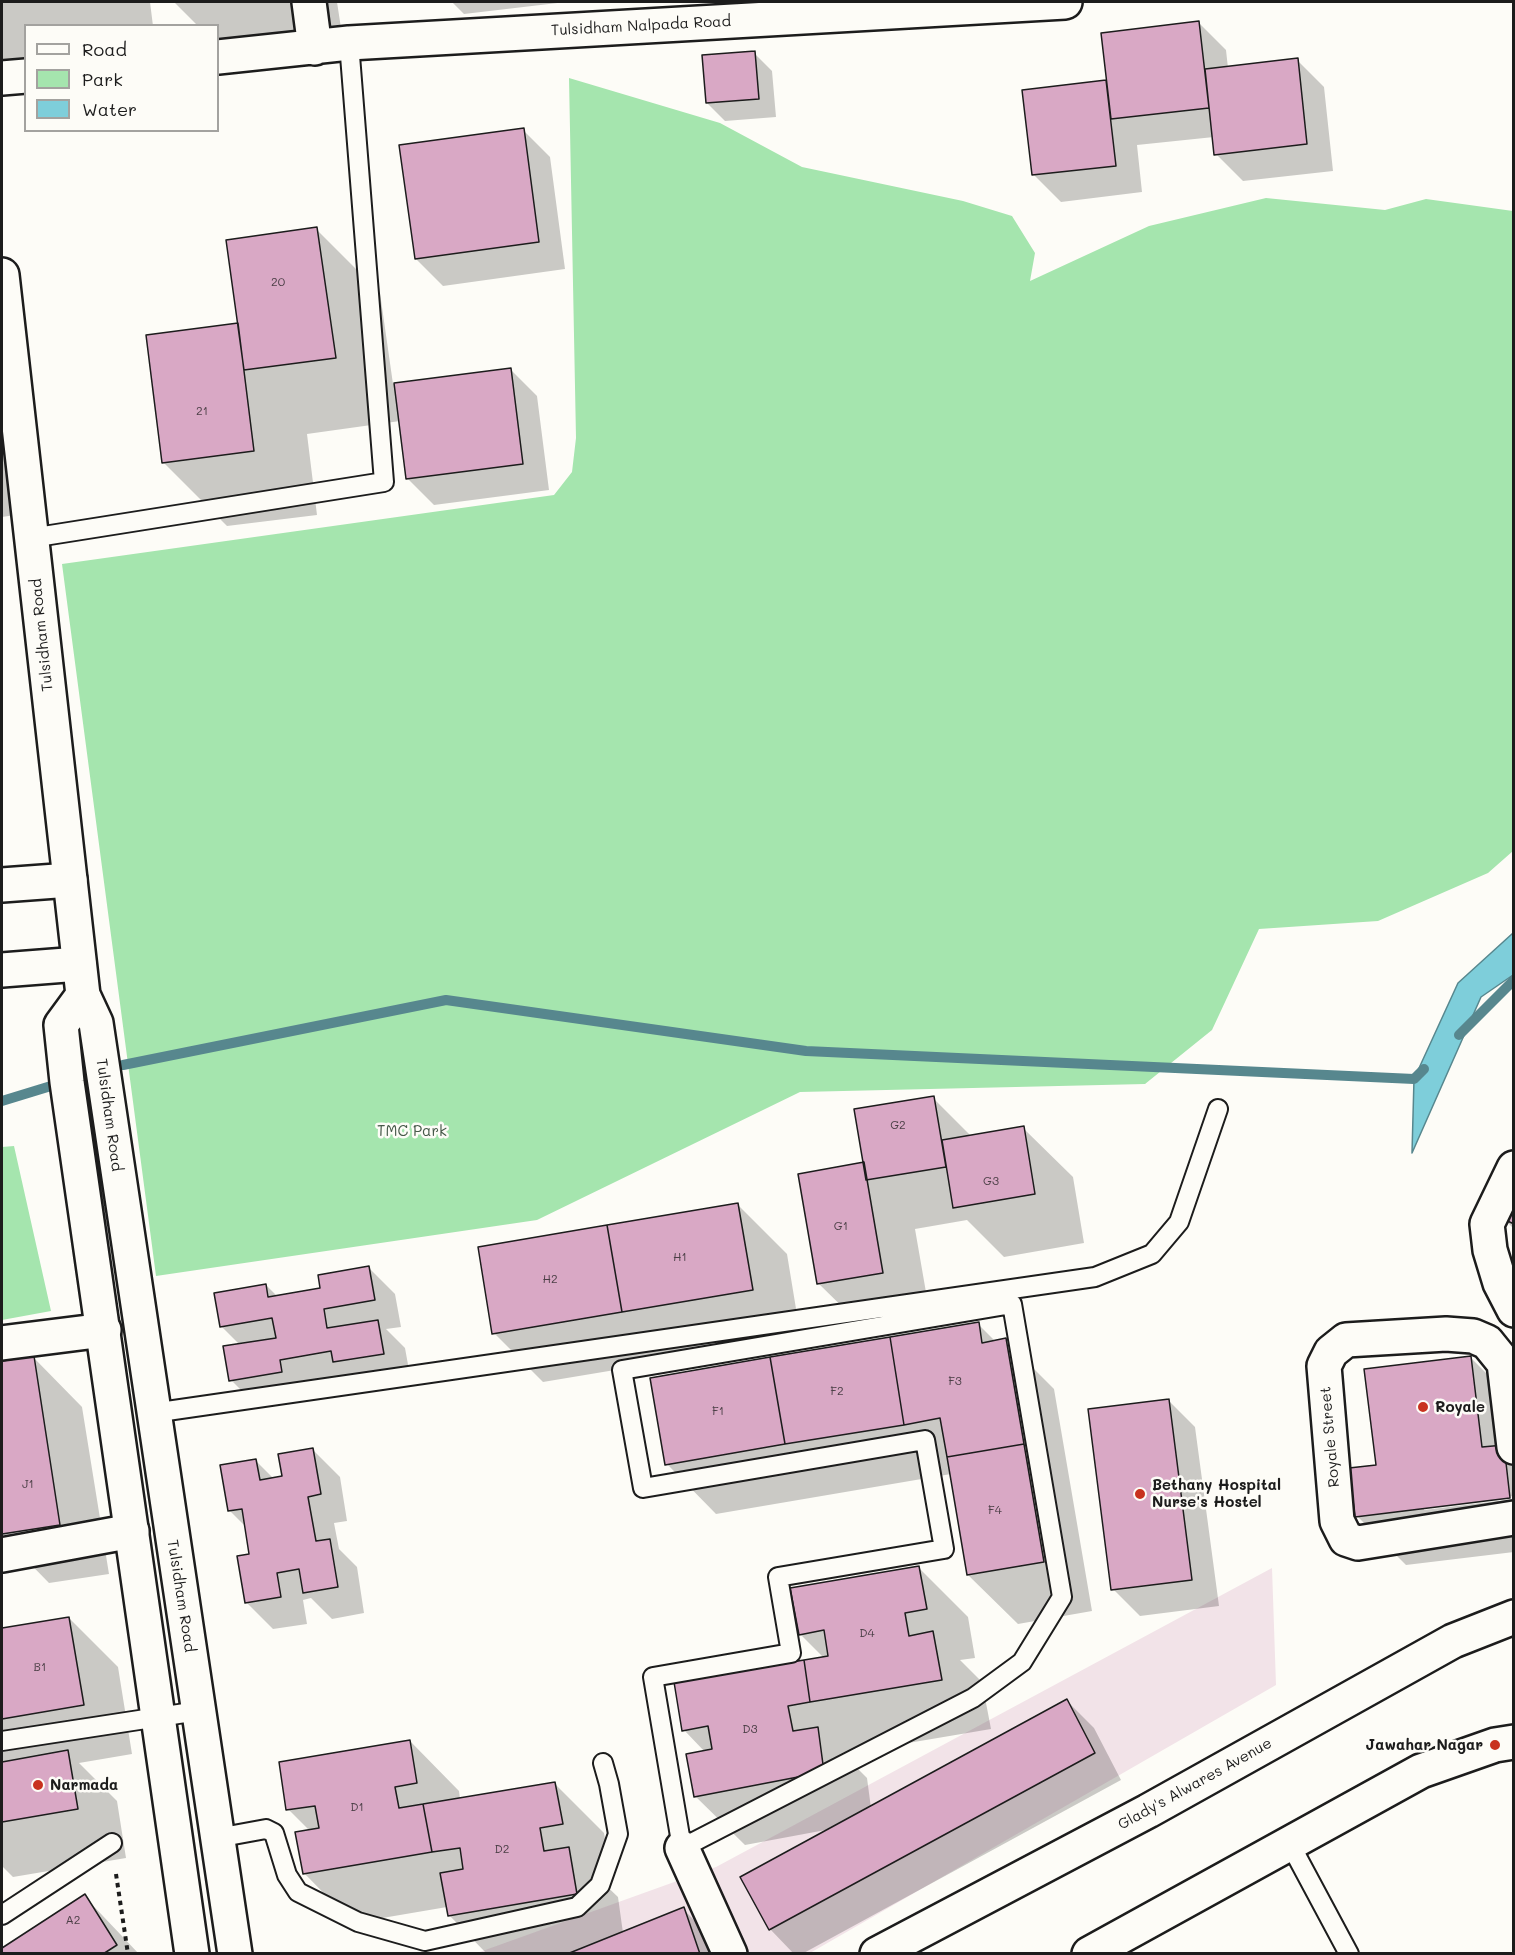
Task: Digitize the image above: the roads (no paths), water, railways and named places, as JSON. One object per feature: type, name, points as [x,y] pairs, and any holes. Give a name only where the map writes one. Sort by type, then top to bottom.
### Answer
[{"type":"street","points":[[309,2],[315,48]]},
{"type":"street","name":"Tulsidham Nalpada Road","points":[[219,57],[349,44],[1065,2]]},
{"type":"street","points":[[2,78],[24,76]]},
{"type":"street","name":"Tulsidham Road","points":[[2,275],[81,980],[96,1023],[235,1953]]},
{"type":"street","points":[[2,885],[70,880]]},
{"type":"street","points":[[2,970],[81,980],[61,1025],[67,1082],[192,1953]]},
{"type":"street","points":[[1514,1168],[1488,1224],[1493,1261],[1500,1283],[1514,1310]]},
{"type":"street","points":[[2,1343],[103,1326]]},
{"type":"street","name":"Royale Street","points":[[1514,1447],[1509,1355],[1473,1336],[1446,1334],[1346,1340],[1331,1352],[1324,1366],[1337,1521],[1346,1539],[1358,1543],[1514,1518]]},
{"type":"street","points":[[2,1556],[132,1531]]},
{"type":"street","name":"Glady's Alwares Avenue","points":[[877,1953],[1148,1811],[1453,1641],[1514,1617]]},
{"type":"street","points":[[1089,1953],[1421,1771],[1495,1745],[1514,1742]]},
{"type":"street","points":[[682,1848],[730,1953]]},
{"type":"lane","points":[[31,538],[384,482],[349,44]]},
{"type":"lane","points":[[153,1413],[1095,1277],[1152,1254],[1179,1222],[1218,1109]]},
{"type":"lane","points":[[619,1346],[622,1370],[643,1488],[925,1440],[944,1549],[778,1577],[791,1653],[653,1677],[682,1848],[973,1698],[1022,1662],[1062,1597],[1012,1304],[622,1370]]},
{"type":"lane","points":[[2,1742],[198,1711]]},
{"type":"lane","points":[[217,1838],[266,1829],[274,1833],[287,1875],[298,1892],[358,1922],[425,1941],[577,1907],[600,1885],[618,1834],[603,1763]]},
{"type":"lane","points":[[1289,1842],[1349,1953]]},
{"type":"lane","points":[[2,1915],[112,1843]]},
{"type":"water","points":[[1513,933],[1513,975],[1481,997],[1412,1153],[1414,1079],[1458,983]]},
{"type":"waterway","points":[[1459,1035],[1514,980]]},
{"type":"waterway","points":[[123,1065],[446,1000],[806,1051],[1414,1079],[1424,1069]]},
{"type":"waterway","points":[[2,1101],[64,1082]]},
{"type":"place","name":"Royale","points":[[1423,1407]]},
{"type":"place","name":"Bethany Hospital Nurse's Hostel","points":[[1140,1494]]},
{"type":"place","name":"Jawahar Nagar","points":[[1495,1745]]},
{"type":"place","name":"Narmada","points":[[38,1785]]},
{"type":"park label","name":"TMC Park","points":[[412,1131]]}]
